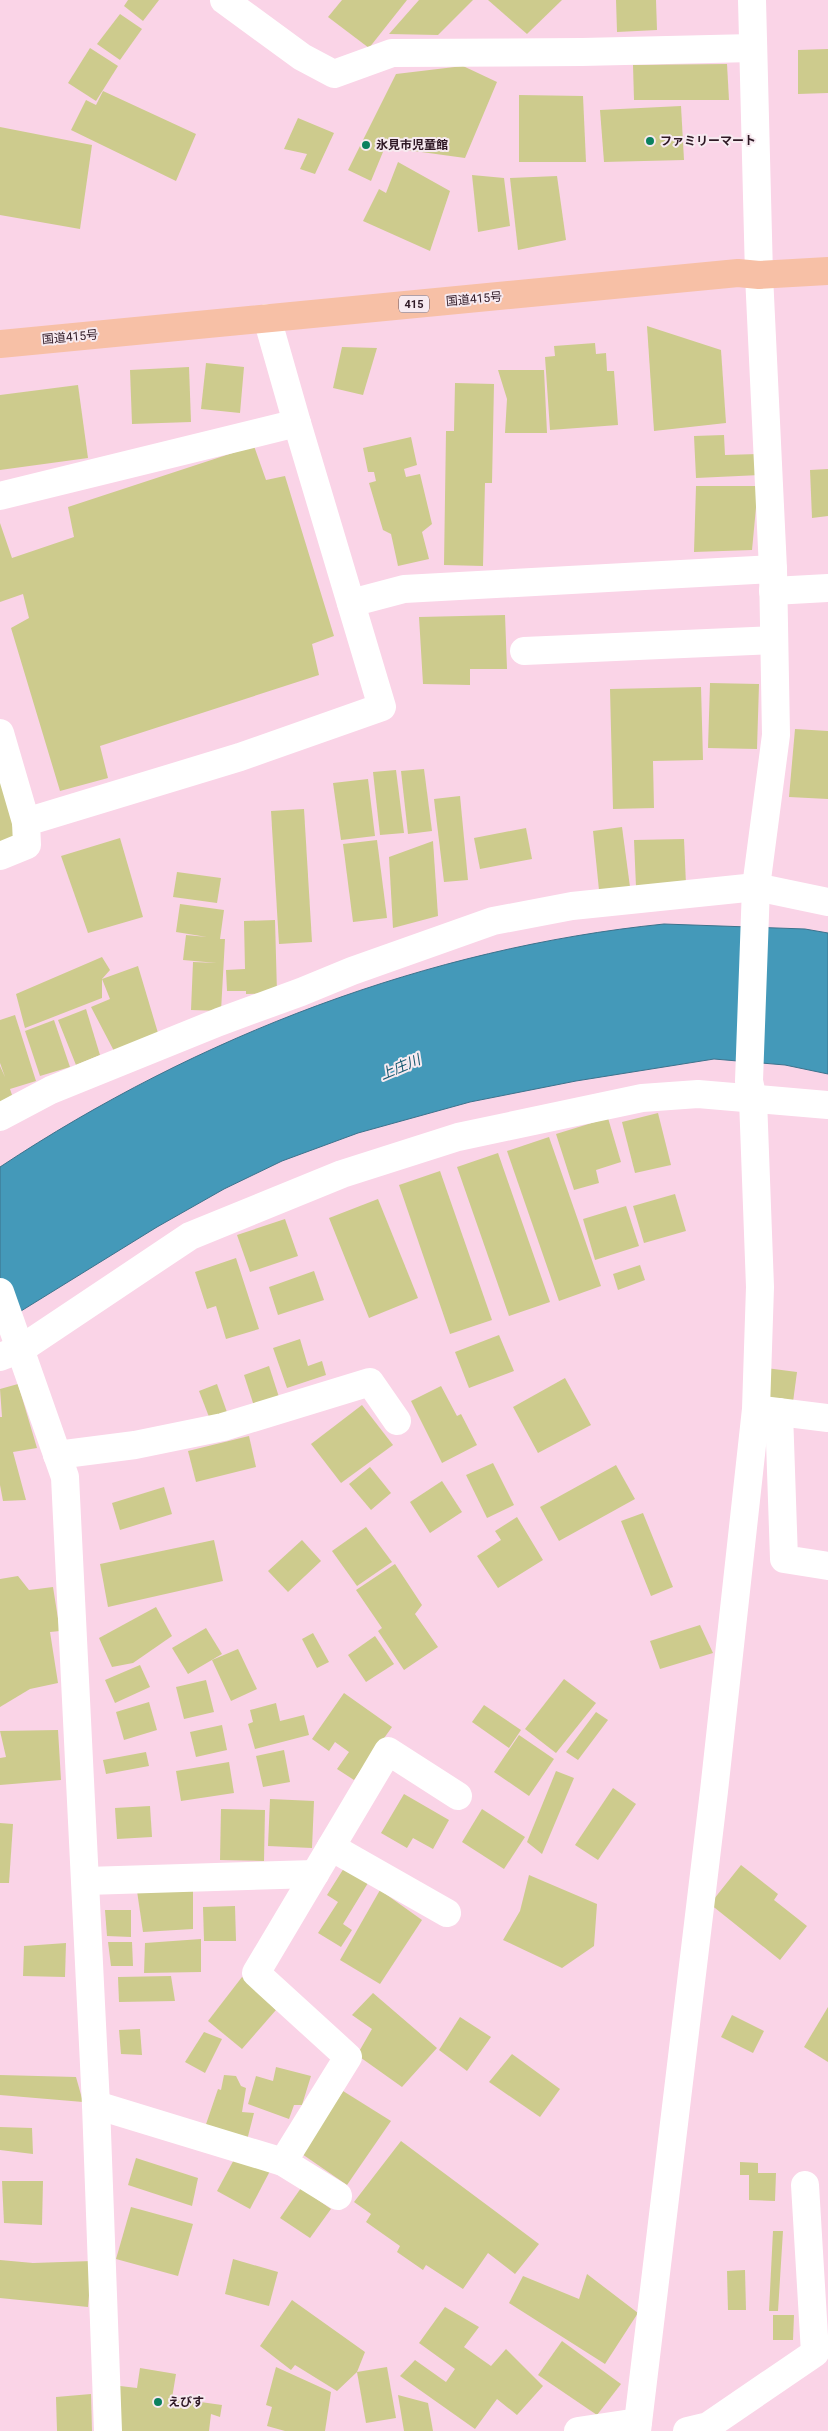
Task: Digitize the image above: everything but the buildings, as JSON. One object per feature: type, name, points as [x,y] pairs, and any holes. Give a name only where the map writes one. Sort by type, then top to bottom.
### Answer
[{"type":"highway","name":"国道415号","points":[[0,344],[738,273],[759,275],[828,271]]},
{"type":"street","points":[[752,0],[759,275],[773,580],[776,735],[757,893],[751,1090],[760,1287],[767,1411],[784,1559],[828,1566]]},
{"type":"street","points":[[233,2],[302,56],[334,74],[392,53],[582,52],[753,48]]},
{"type":"street","points":[[26,822],[240,757],[382,707],[267,318]]},
{"type":"street","points":[[0,496],[297,423]]},
{"type":"street","points":[[350,602],[404,589],[773,580],[828,588]]},
{"type":"street","points":[[524,651],[774,640]]},
{"type":"street","points":[[0,733],[26,822],[27,845],[0,856]]},
{"type":"street","points":[[0,1117],[51,1090],[219,1022],[301,992],[352,970],[493,921],[572,906],[757,893],[828,902]]},
{"type":"street","points":[[10,1353],[190,1236],[342,1174],[458,1137],[642,1098],[751,1090],[828,1105]]},
{"type":"street","points":[[0,1292],[10,1321],[10,1353],[57,1455],[65,1478],[86,1881],[108,2431]]},
{"type":"street","points":[[57,1455],[135,1445],[223,1427],[370,1382],[397,1421]]},
{"type":"street","points":[[767,1411],[828,1418]]},
{"type":"street","points":[[578,2431],[637,2427],[712,1801],[767,1411]]},
{"type":"street","points":[[284,2162],[348,2057],[256,1973],[388,1751],[458,1796]]},
{"type":"street","points":[[331,1847],[447,1913]]},
{"type":"street","points":[[86,1881],[315,1874]]},
{"type":"street","points":[[96,2105],[284,2162],[338,2196]]},
{"type":"street","points":[[687,2431],[708,2426],[815,2353],[805,2185]]},
{"type":"water","name":"上庄川","points":[[664,924],[805,929],[828,933],[828,1074],[785,1065],[714,1059],[576,1081],[470,1102],[358,1133],[282,1161],[224,1189],[157,1227],[0,1324],[0,1167],[76,1120],[154,1077],[235,1039],[318,1005],[402,977],[489,954],[576,936]]},
{"type":"place","name":"ファミリーマート","points":[[650,141]]},
{"type":"place","name":"氷見市児童館","points":[[366,145]]},
{"type":"place","name":"えびす","points":[[158,2402]]}]
